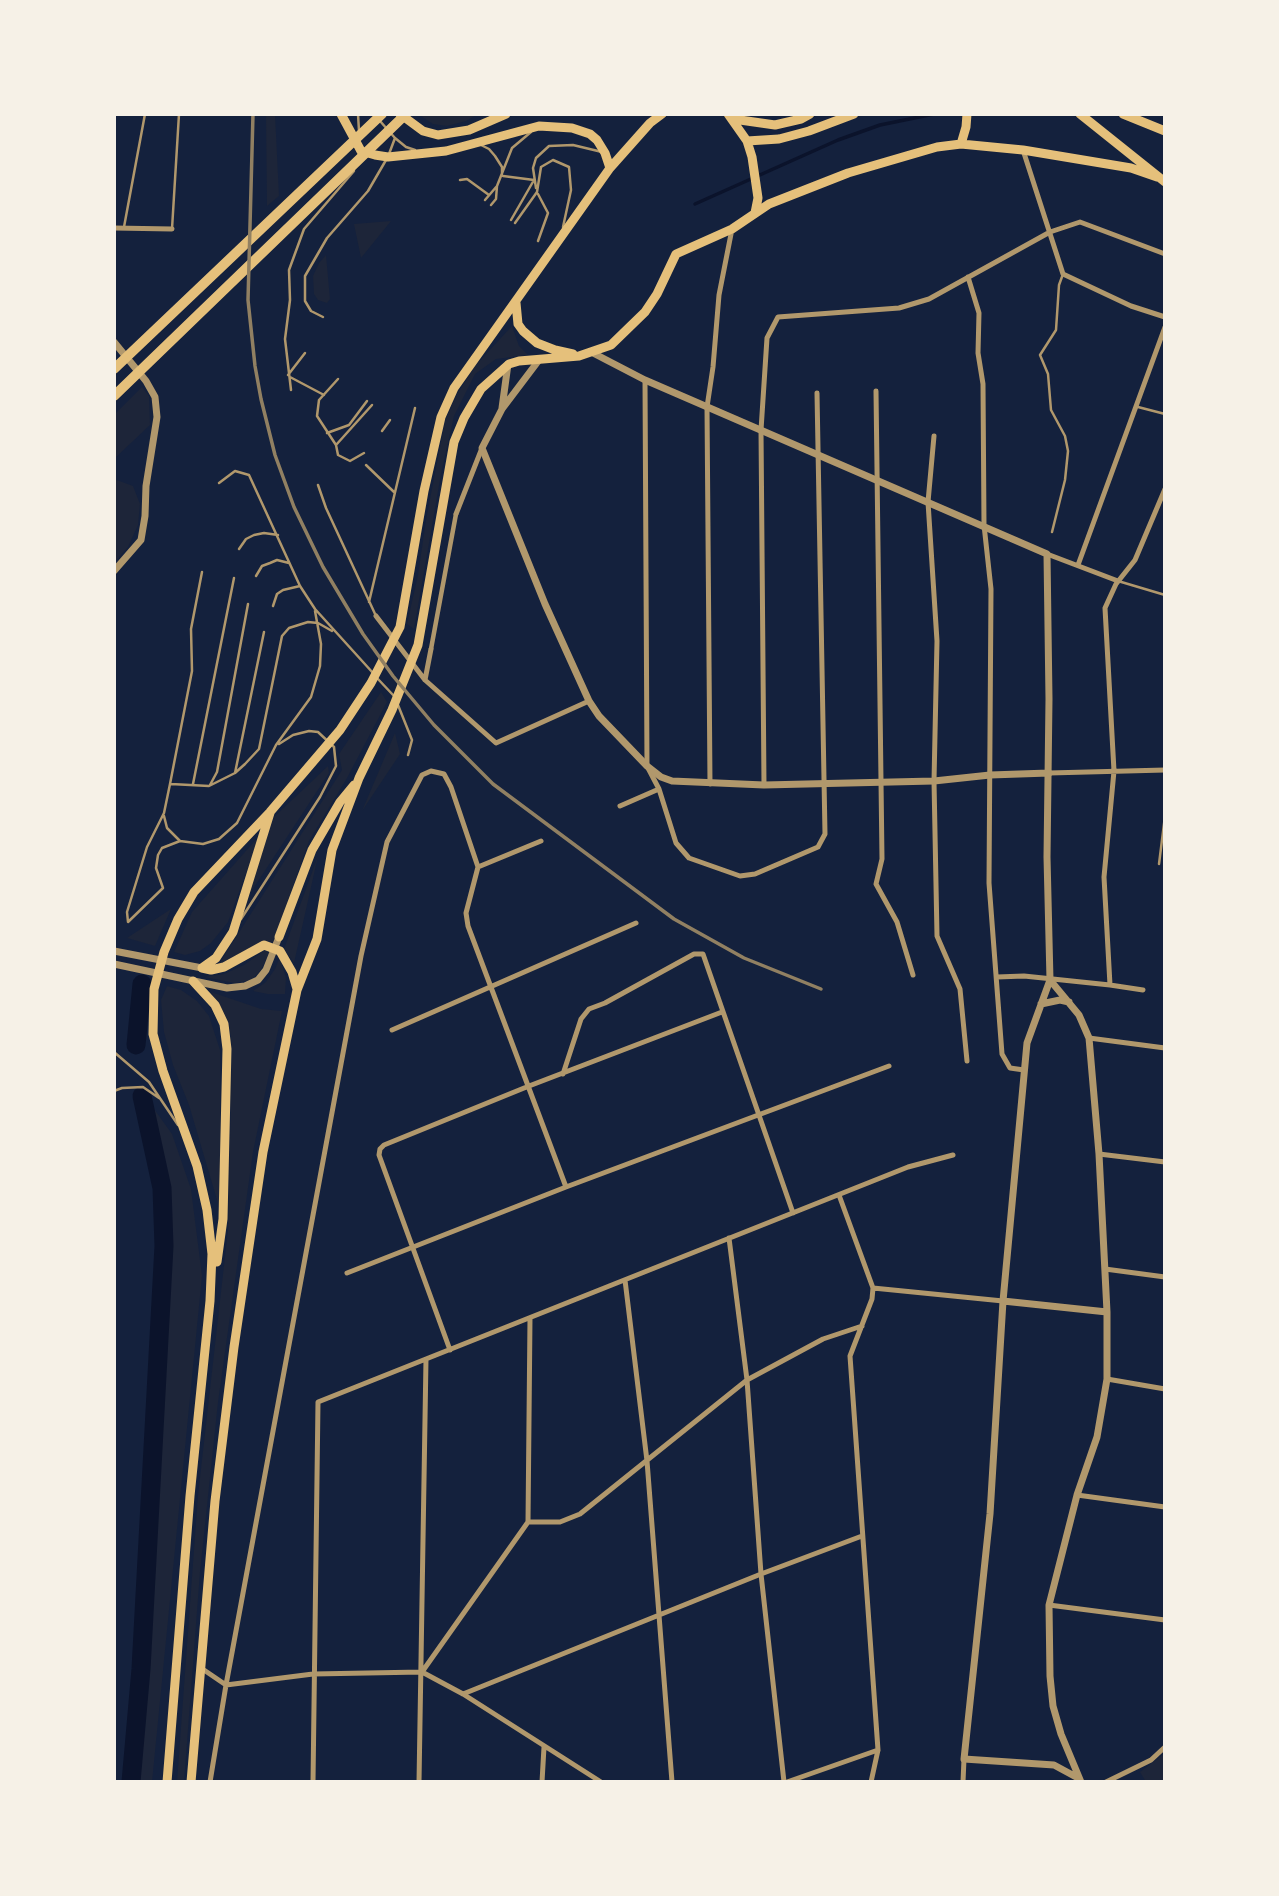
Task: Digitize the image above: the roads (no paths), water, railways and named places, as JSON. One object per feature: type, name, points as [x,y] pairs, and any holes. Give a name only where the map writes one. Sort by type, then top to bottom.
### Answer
[{"type":"highway","points":[[341,114],[361,151],[388,157],[478,143],[539,126],[572,128],[590,134],[605,153],[610,168]]},
{"type":"highway","points":[[114,369],[382,114]]},
{"type":"highway","points":[[400,114],[423,131],[438,135],[460,132],[506,114]]},
{"type":"highway","points":[[117,392],[406,114]]},
{"type":"highway","points":[[211,1301],[212,1254],[207,1210],[197,1166],[163,1071],[153,1034],[154,989],[164,951],[194,892],[322,752],[371,683],[400,627],[438,424],[454,388],[610,168],[650,123],[662,114]]},
{"type":"highway","points":[[730,116],[775,125],[810,114]]},
{"type":"highway","points":[[747,141],[779,139],[854,114]]},
{"type":"highway","points":[[1080,114],[1161,179]]},
{"type":"highway","points":[[1123,114],[1165,131]]},
{"type":"highway","points":[[730,116],[747,141],[752,157],[758,198],[755,213]]},
{"type":"highway","points":[[961,144],[966,118]]},
{"type":"highway","points":[[191,1782],[215,1501],[263,1152],[297,990],[317,939],[332,850],[359,779],[392,710],[418,645],[454,442],[481,388],[509,364],[579,356],[611,345],[645,312],[676,254],[732,229],[769,204],[848,173],[961,144],[1023,150],[1131,168],[1161,179]]},
{"type":"highway","points":[[516,303],[518,324],[523,331],[537,342],[579,356]]},
{"type":"highway","points":[[279,937],[313,850],[340,802],[359,779]]},
{"type":"highway","points":[[202,968],[216,958],[233,932],[270,811]]},
{"type":"highway","points":[[202,968],[211,970],[224,967],[264,945],[280,951],[292,972],[297,990]]},
{"type":"highway","points":[[167,1782],[189,1510],[211,1301],[223,1219],[227,1049],[224,1024],[215,1005],[193,981]]},
{"type":"street","points":[[1023,150],[1063,274],[1132,306],[1165,317]]},
{"type":"street","points":[[764,785],[761,430],[767,338],[778,317],[899,308],[929,299],[1050,232],[1080,222],[1165,254]]},
{"type":"street","points":[[114,228],[172,229]]},
{"type":"street","points":[[710,784],[707,407],[719,295],[732,229]]},
{"type":"street","points":[[968,277],[979,313],[978,353],[983,384],[984,525],[991,589],[989,883],[1004,1060],[1010,1068],[1024,1070]]},
{"type":"street","points":[[1078,565],[1165,327]]},
{"type":"street","points":[[114,342],[146,381],[155,397],[157,417],[146,485],[141,540],[114,572]]},
{"type":"street","points":[[593,353],[645,380],[707,407],[1048,554],[1118,581]]},
{"type":"street","points":[[425,680],[456,514],[482,448],[502,408],[539,360]]},
{"type":"street","points":[[502,408],[509,364]]},
{"type":"street","points":[[645,380],[647,766],[659,789],[676,843],[689,858],[740,876],[755,874],[818,847],[825,834],[817,393]]},
{"type":"street","points":[[876,391],[882,859],[876,884],[897,922],[913,975]]},
{"type":"street","points":[[934,436],[928,502],[937,641],[934,781],[937,936],[960,989],[967,1061]]},
{"type":"street","points":[[482,448],[545,604],[589,701],[599,716],[661,777],[672,781],[710,784],[764,785],[934,781],[990,775],[1165,770]]},
{"type":"street","points":[[1110,985],[1104,877],[1114,771],[1105,608],[1118,581],[1135,560],[1165,489]]},
{"type":"street","points":[[963,1782],[990,1514],[1003,1301],[1024,1070],[1027,1043],[1050,979],[1047,857],[1048,554]]},
{"type":"street","points":[[376,616],[425,680],[496,743],[589,701]]},
{"type":"street","points":[[210,1782],[361,956],[387,842],[422,775],[431,771],[444,774],[451,787],[478,867],[466,913],[468,926],[566,1187]]},
{"type":"street","points":[[620,806],[659,789]]},
{"type":"street","points":[[478,867],[541,841]]},
{"type":"street","points":[[392,1030],[636,923]]},
{"type":"street","points":[[114,964],[227,988],[245,986],[258,980],[266,971],[279,937]]},
{"type":"street","points":[[114,951],[202,968]]},
{"type":"street","points":[[563,1074],[581,1019],[589,1009],[700,953],[706,960],[757,1115],[793,1213]]},
{"type":"street","points":[[997,977],[1024,976],[1143,990]]},
{"type":"street","points":[[1050,979],[1085,1025],[1089,1038],[1099,1154],[1107,1312],[1107,1379],[1097,1437],[1077,1496],[1049,1605],[1053,1706],[1068,1754],[1080,1780]]},
{"type":"street","points":[[1041,1004],[1060,1000],[1069,1002]]},
{"type":"street","points":[[450,1350],[379,1155],[380,1149],[384,1145],[529,1086],[722,1012]]},
{"type":"street","points":[[1089,1038],[1165,1048]]},
{"type":"street","points":[[347,1273],[566,1187],[889,1066]]},
{"type":"street","points":[[1099,1154],[1165,1162]]},
{"type":"street","points":[[313,1782],[318,1402],[908,1167],[953,1155]]},
{"type":"street","points":[[839,1195],[873,1288],[872,1300],[850,1356],[878,1750],[871,1782]]},
{"type":"street","points":[[729,1238],[747,1380],[761,1574],[786,1782],[878,1750]]},
{"type":"street","points":[[1105,1269],[1165,1277]]},
{"type":"street","points":[[625,1280],[647,1461],[672,1782]]},
{"type":"street","points":[[873,1288],[1107,1312]]},
{"type":"street","points":[[422,1672],[528,1522],[530,1318]]},
{"type":"street","points":[[528,1522],[560,1522],[580,1514],[747,1380],[823,1339],[862,1326]]},
{"type":"street","points":[[419,1782],[426,1359]]},
{"type":"street","points":[[1107,1379],[1165,1389]]},
{"type":"street","points":[[1077,1496],[1165,1507]]},
{"type":"street","points":[[463,1694],[862,1536]]},
{"type":"street","points":[[1049,1605],[1165,1620]]},
{"type":"street","points":[[201,1668],[226,1685],[313,1674],[422,1672],[463,1694],[601,1782]]},
{"type":"street","points":[[542,1782],[544,1747]]},
{"type":"street","points":[[1106,1782],[1151,1760],[1165,1747]]},
{"type":"street","points":[[1054,1765],[1068,1754]]},
{"type":"street","points":[[964,1759],[1054,1765],[1080,1780]]},
{"type":"lane","points":[[124,228],[145,114]]},
{"type":"lane","points":[[172,229],[179,114]]},
{"type":"lane","points":[[291,390],[285,339],[290,300],[289,270],[304,229],[358,165],[361,151],[358,114]]},
{"type":"lane","points":[[374,114],[406,147],[425,153]]},
{"type":"lane","points":[[485,200],[497,186],[512,148],[539,126]]},
{"type":"lane","points":[[323,317],[311,311],[305,301],[304,276],[327,238],[368,191],[388,157],[395,138]]},
{"type":"lane","points":[[478,143],[495,156],[502,167],[502,176]]},
{"type":"lane","points":[[538,241],[548,213],[534,180],[536,158],[549,146],[573,145],[605,153]]},
{"type":"lane","points":[[515,223],[537,192],[541,167],[553,160],[569,167],[571,190],[565,223],[553,250]]},
{"type":"lane","points":[[502,176],[534,180]]},
{"type":"lane","points":[[460,180],[467,179],[489,195]]},
{"type":"lane","points":[[510,220],[534,180]]},
{"type":"lane","points":[[491,205],[496,200],[497,186]]},
{"type":"lane","points":[[1052,532],[1065,480],[1068,451],[1065,436],[1051,410],[1048,374],[1041,355],[1056,330],[1059,285],[1063,274]]},
{"type":"lane","points":[[288,376],[305,353]]},
{"type":"lane","points":[[288,376],[324,395]]},
{"type":"lane","points":[[338,379],[319,400],[317,416],[336,445],[338,455],[350,461],[365,453]]},
{"type":"lane","points":[[327,433],[349,425],[368,401]]},
{"type":"lane","points":[[336,445],[372,405]]},
{"type":"lane","points":[[1136,407],[1165,414]]},
{"type":"lane","points":[[369,602],[415,408]]},
{"type":"lane","points":[[382,431],[390,420]]},
{"type":"lane","points":[[366,465],[394,492]]},
{"type":"lane","points":[[219,483],[235,471],[249,475],[300,586],[315,609],[393,694],[412,740],[408,755]]},
{"type":"lane","points":[[317,485],[376,616]]},
{"type":"lane","points":[[240,549],[246,539],[254,535],[278,535]]},
{"type":"lane","points":[[256,576],[262,566],[277,560],[289,563]]},
{"type":"lane","points":[[202,572],[191,629],[192,671],[164,813],[147,847],[127,912],[128,922],[163,887],[156,868],[162,848],[180,841],[203,844],[219,839],[237,824],[276,745],[311,697],[320,666],[321,645],[315,609]]},
{"type":"lane","points":[[193,784],[234,578]]},
{"type":"lane","points":[[1118,581],[1165,595]]},
{"type":"lane","points":[[273,606],[277,594],[300,586]]},
{"type":"lane","points":[[209,786],[217,772],[248,604]]},
{"type":"lane","points":[[170,784],[209,786],[235,773],[259,749],[282,636],[298,624],[318,623],[335,632]]},
{"type":"lane","points":[[235,773],[264,632]]},
{"type":"lane","points":[[233,932],[320,797],[336,766],[334,747],[317,732],[293,735],[276,745]]},
{"type":"lane","points":[[164,813],[167,828],[180,841]]},
{"type":"lane","points":[[1159,864],[1165,816]]},
{"type":"lane","points":[[114,1052],[149,1082],[182,1131],[197,1166]]},
{"type":"lane","points":[[114,1091],[143,1087],[162,1100]]},
{"type":"waterway","points":[[695,204],[838,140],[880,125],[934,114]]},
{"type":"waterway","points":[[136,1045],[142,984]]},
{"type":"waterway","points":[[131,1782],[141,1669],[164,1246],[162,1188],[142,1096]]},
{"type":"railway","points":[[253,114],[248,300],[261,399],[275,455],[294,507],[323,567],[363,634],[393,676],[434,725],[493,784],[674,919],[744,958],[821,989]]}]
